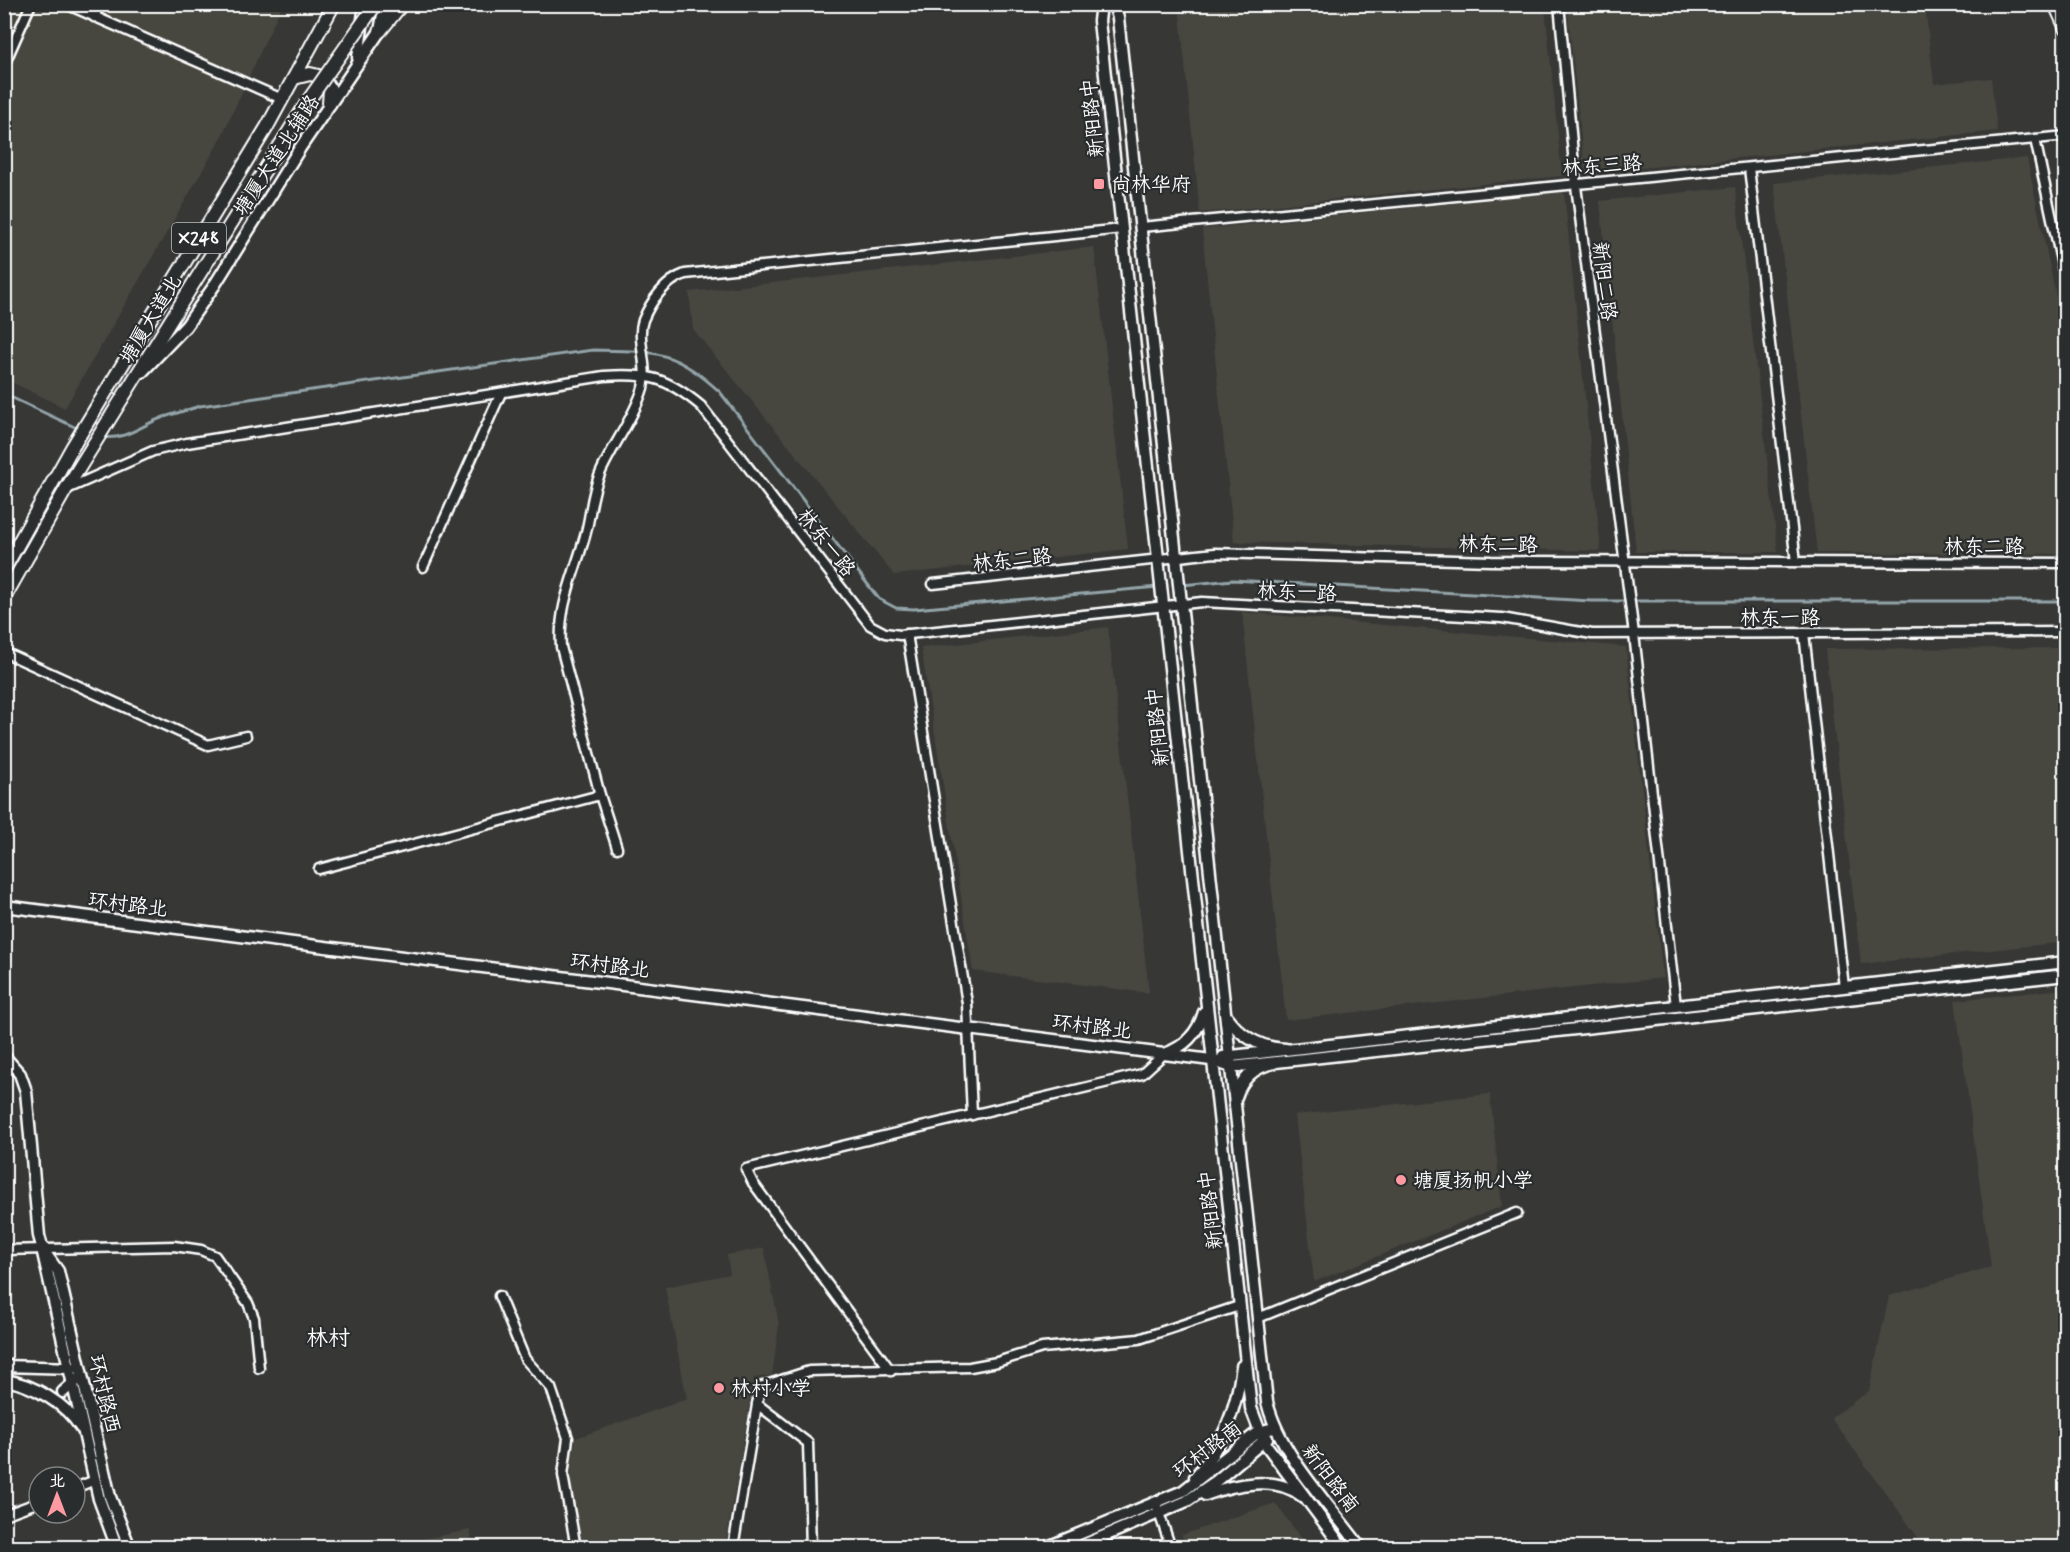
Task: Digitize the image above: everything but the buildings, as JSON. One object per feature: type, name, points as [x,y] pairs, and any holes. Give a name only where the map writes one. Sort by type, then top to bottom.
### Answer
[{"type":"highway","points":[[2056,4],[2066,26]]},
{"type":"main road","name":"塘厦大道北","points":[[4,568],[76,441],[282,99],[334,4]]},
{"type":"main road","name":"塘厦大道北辅路","points":[[356,65],[362,45],[365,4]]},
{"type":"main road","name":"塘厦大道北","points":[[4,598],[66,489],[128,393],[195,281],[310,98],[376,4]]},
{"type":"main road","name":"塘厦大道北辅路","points":[[138,376],[186,326],[201,305],[330,104],[380,32],[385,4]]},
{"type":"main road","points":[[380,32],[402,4]]},
{"type":"main road","name":"新阳路中","points":[[1101,4],[1099,21],[1211,1060],[1251,1408],[1261,1437]]},
{"type":"main road","name":"新阳路中","points":[[1114,4],[1118,18],[1141,227],[1267,1402],[1274,1428]]},
{"type":"main road","points":[[294,78],[310,74],[323,77],[330,89],[330,104]]},
{"type":"main road","name":"环村路北","points":[[4,906],[1211,1060]]},
{"type":"main road","points":[[1211,1060],[1286,1049],[2066,963]]},
{"type":"main road","points":[[1211,1060],[1231,1067],[1274,1063],[2066,975]]},
{"type":"main road","points":[[1164,1054],[1180,1047],[1193,1036],[1201,1022],[1205,1006]]},
{"type":"main road","points":[[1226,1016],[1237,1030],[1251,1041],[1268,1047],[1286,1049]]},
{"type":"main road","name":"环村路西","points":[[4,1056],[20,1074],[26,1091],[39,1236],[95,1480],[107,1525],[117,1548]]},
{"type":"main road","points":[[1235,1103],[1241,1084],[1250,1073],[1274,1063]]},
{"type":"main road","name":"环村路西","points":[[43,1250],[58,1270],[110,1497],[130,1548]]},
{"type":"main road","points":[[1185,1496],[1229,1423],[1236,1401],[1244,1348]]},
{"type":"main road","points":[[4,1366],[69,1366],[81,1372],[73,1385],[56,1396],[45,1395],[4,1380]]},
{"type":"main road","points":[[55,1366],[67,1378],[63,1392]]},
{"type":"main road","points":[[45,1395],[75,1418],[84,1432]]},
{"type":"main road","name":"环村路南","points":[[1076,1548],[1185,1496],[1274,1428]]},
{"type":"main road","name":"新阳路南","points":[[1274,1428],[1287,1449],[1361,1548]]},
{"type":"main road","name":"新阳路南","points":[[1261,1437],[1343,1548]]},
{"type":"main road","points":[[1185,1496],[1257,1484],[1287,1488],[1307,1500]]},
{"type":"main road","name":"环村路南","points":[[1045,1548],[1158,1509]]},
{"type":"street","points":[[4,65],[32,4]]},
{"type":"street","points":[[66,4],[282,99]]},
{"type":"street","points":[[94,17],[100,4]]},
{"type":"street","name":"新阳二路","points":[[1559,4],[1576,186],[1634,634],[1676,1006]]},
{"type":"street","name":"林东三路","points":[[1141,227],[1558,184],[1576,186],[2066,136]]},
{"type":"street","points":[[2034,139],[2066,284]]},
{"type":"street","points":[[1749,168],[1796,562]]},
{"type":"street","points":[[617,848],[600,795],[561,647],[561,610],[586,534],[599,475],[642,391],[646,374],[642,338],[643,320],[662,290],[671,279],[685,274],[1122,229]]},
{"type":"street","points":[[66,489],[153,451],[187,443],[604,376],[646,374]]},
{"type":"street","name":"林东一路","points":[[646,374],[672,384],[700,406],[870,625],[885,633],[907,634],[1202,602],[1502,618],[1569,632],[1634,634],[2066,632]]},
{"type":"street","points":[[423,567],[501,393]]},
{"type":"street","name":"林东二路","points":[[933,584],[1177,562],[1215,553],[1491,561],[2066,563]]},
{"type":"street","points":[[1804,633],[1844,987]]},
{"type":"street","points":[[907,634],[967,1003],[972,1115]]},
{"type":"street","points":[[4,652],[208,745],[246,736]]},
{"type":"street","points":[[319,870],[600,795]]},
{"type":"street","points":[[891,1371],[753,1183],[746,1169],[1142,1074],[1164,1054]]},
{"type":"street","points":[[1258,1318],[1517,1213]]},
{"type":"street","points":[[4,1250],[174,1246],[201,1250],[215,1256],[251,1311],[259,1368]]},
{"type":"street","points":[[499,1296],[525,1359],[551,1388],[568,1438],[563,1475],[576,1548]]},
{"type":"street","points":[[734,1548],[760,1387],[809,1371],[891,1371],[970,1367],[997,1362],[1042,1348],[1139,1339],[1239,1306]]},
{"type":"street","points":[[757,1404],[808,1443],[811,1548]]},
{"type":"street","points":[[87,1483],[95,1480]]},
{"type":"street","points":[[4,1515],[27,1506]]},
{"type":"street","points":[[1158,1509],[1171,1548]]},
{"type":"shaded area","points":[[4,5],[282,5],[219,142],[65,408],[5,379]]},
{"type":"shaded area","points":[[1179,5],[1565,5],[1545,7],[1562,176],[1200,213]]},
{"type":"shaded area","points":[[1567,5],[1925,5],[1934,84],[1991,78],[1997,131],[1585,174]]},
{"type":"shaded area","points":[[2027,158],[2065,339],[2065,554],[1817,553],[1774,183]]},
{"type":"shaded area","points":[[1735,187],[1778,552],[1636,552],[1600,201]]},
{"type":"shaded area","points":[[1564,192],[1601,551],[1234,542],[1202,229]]},
{"type":"shaded area","points":[[1094,247],[1128,549],[894,575],[693,329],[689,292]]},
{"type":"shaded area","points":[[1242,612],[1626,647],[1663,978],[1286,1020]]},
{"type":"shaded area","points":[[1108,627],[1149,993],[973,971],[921,648]]},
{"type":"shaded area","points":[[2065,648],[2065,942],[1861,964],[1825,649]]},
{"type":"shaded area","points":[[2065,989],[2065,1547],[1925,1547],[1831,1418],[1869,1391],[1889,1296],[1991,1267],[1955,1000]]},
{"type":"shaded area","name":"塘厦扬帆小学","points":[[1490,1094],[1502,1206],[1314,1282],[1295,1115]]},
{"type":"shaded area","name":"林村小学","points":[[764,1248],[779,1325],[772,1375],[754,1378],[725,1547],[581,1547],[568,1479],[576,1438],[687,1399],[665,1287],[730,1274],[727,1255]]},
{"type":"shaded area","points":[[4,1260],[7,1260],[7,1352],[4,1352]]},
{"type":"shaded area","points":[[1275,1503],[1308,1547],[1186,1547],[1182,1535]]},
{"type":"shaded area","points":[[470,1530],[473,1547],[382,1547]]},
{"type":"waterway","points":[[102,437],[118,437],[156,420],[200,406],[593,350],[647,352],[662,355],[689,367],[720,392],[879,599],[896,608],[914,609],[1158,587]]},
{"type":"waterway","points":[[4,394],[79,429]]},
{"type":"waterway","points":[[1182,585],[1233,580],[1591,601],[2066,601]]},
{"type":"place","name":"尚林华府","points":[[1099,184]]},
{"type":"place","name":"塘厦扬帆小学","points":[[1401,1180]]},
{"type":"place","name":"林村小学","points":[[719,1388]]},
{"type":"district","name":"林村","points":[[328,1337]]}]
